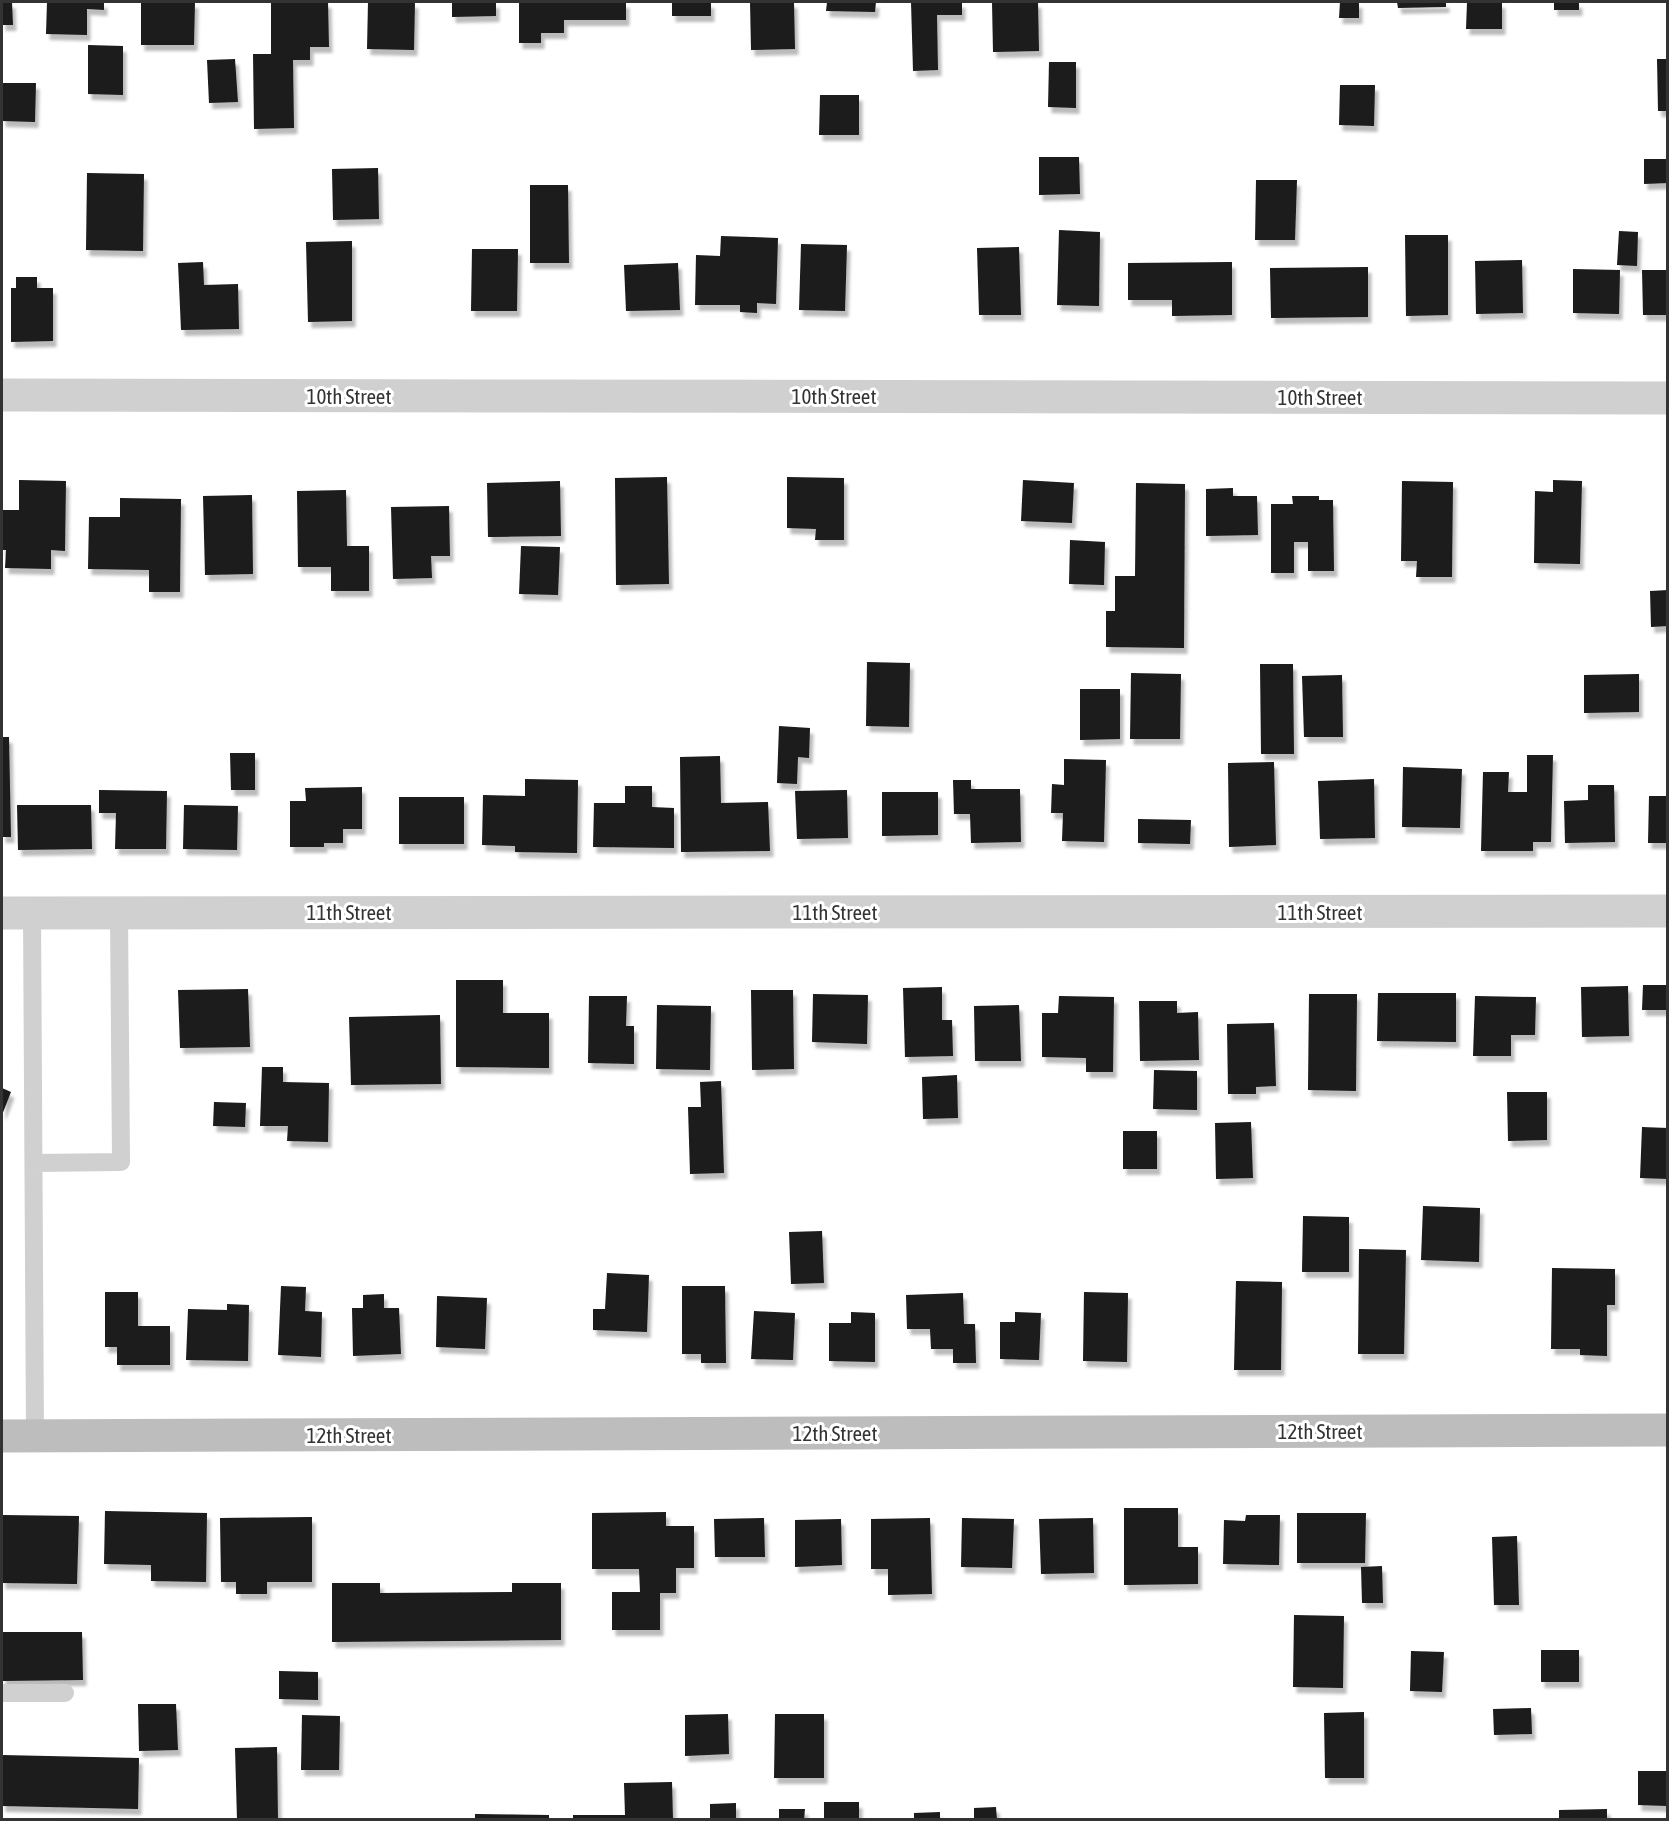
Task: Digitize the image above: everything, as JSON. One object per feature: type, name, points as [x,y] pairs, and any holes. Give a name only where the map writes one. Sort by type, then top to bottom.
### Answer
[{"type":"street","name":"10th Street","points":[[2,395],[1668,398]]},
{"type":"street","name":"11th Street","points":[[17,913],[1668,911]]},
{"type":"street","name":"12th Street","points":[[2,1436],[1668,1430]]},
{"type":"lane","points":[[17,913],[34,1163],[35,1436]]},
{"type":"lane","points":[[34,1163],[121,1162],[119,913]]},
{"type":"lane","points":[[2,1693],[65,1693]]},
{"type":"building","points":[[2,2],[12,2],[13,25],[2,25]]},
{"type":"building","points":[[47,2],[104,2],[104,10],[87,9],[87,35],[46,34]]},
{"type":"building","points":[[141,2],[195,2],[194,45],[141,45]]},
{"type":"building","points":[[271,2],[328,2],[329,47],[310,47],[310,60],[293,60],[294,128],[254,129],[253,54],[271,54]]},
{"type":"building","points":[[368,2],[415,2],[414,50],[367,49]]},
{"type":"building","points":[[452,2],[496,2],[496,16],[452,17]]},
{"type":"building","points":[[519,2],[626,2],[626,20],[564,20],[564,33],[541,33],[541,43],[519,43]]},
{"type":"building","points":[[672,2],[711,2],[711,16],[672,16]]},
{"type":"building","points":[[750,2],[794,2],[795,49],[751,50]]},
{"type":"building","points":[[827,2],[876,2],[875,12],[826,11]]},
{"type":"building","points":[[911,2],[962,2],[962,15],[937,15],[938,70],[913,71]]},
{"type":"building","points":[[992,2],[1038,2],[1039,51],[993,52]]},
{"type":"building","points":[[1340,2],[1359,2],[1359,18],[1339,18]]},
{"type":"building","points":[[1397,2],[1446,2],[1446,7],[1398,8]]},
{"type":"building","points":[[1467,2],[1502,2],[1502,29],[1466,29]]},
{"type":"building","points":[[1554,2],[1579,2],[1579,10],[1554,10]]},
{"type":"building","points":[[88,45],[123,46],[123,95],[88,94]]},
{"type":"building","points":[[235,59],[238,102],[209,103],[207,60]]},
{"type":"building","points":[[1657,59],[1668,59],[1668,111],[1658,111]]},
{"type":"building","points":[[1049,62],[1076,62],[1076,108],[1048,107]]},
{"type":"building","points":[[2,83],[36,83],[35,122],[2,121]]},
{"type":"building","points":[[1340,85],[1375,85],[1374,126],[1339,125]]},
{"type":"building","points":[[820,95],[859,95],[859,135],[819,135]]},
{"type":"building","points":[[1039,157],[1079,157],[1080,194],[1039,195]]},
{"type":"building","points":[[1644,159],[1668,159],[1668,183],[1644,184]]},
{"type":"building","points":[[378,168],[379,219],[333,220],[332,169]]},
{"type":"building","points":[[87,173],[144,174],[143,251],[86,250]]},
{"type":"building","points":[[1256,180],[1297,180],[1295,240],[1255,240]]},
{"type":"building","points":[[530,185],[568,185],[569,263],[530,263]]},
{"type":"building","points":[[1059,230],[1100,232],[1099,306],[1057,305]]},
{"type":"building","points":[[1619,231],[1638,232],[1637,266],[1617,265]]},
{"type":"building","points":[[1405,235],[1448,235],[1448,315],[1406,316]]},
{"type":"building","points":[[721,236],[778,238],[776,304],[757,303],[757,313],[740,312],[740,305],[695,305],[696,255],[720,256]]},
{"type":"building","points":[[352,241],[352,321],[308,322],[306,242]]},
{"type":"building","points":[[801,244],[847,245],[845,311],[799,310]]},
{"type":"building","points":[[1019,247],[1021,315],[979,315],[977,248]]},
{"type":"building","points":[[472,249],[518,249],[517,311],[471,311]]},
{"type":"building","points":[[1522,260],[1523,313],[1476,314],[1475,261]]},
{"type":"building","points":[[203,262],[204,285],[238,284],[239,329],[181,330],[178,263]]},
{"type":"building","points":[[1232,262],[1232,315],[1172,316],[1172,300],[1128,300],[1128,263]]},
{"type":"building","points":[[678,263],[680,310],[626,311],[624,265]]},
{"type":"building","points":[[1368,267],[1368,317],[1271,318],[1270,268]]},
{"type":"building","points":[[1573,269],[1620,270],[1619,314],[1573,313]]},
{"type":"building","points":[[1642,270],[1668,270],[1668,315],[1643,315]]},
{"type":"building","points":[[16,277],[37,277],[37,288],[53,288],[53,341],[11,342],[11,288],[16,288]]},
{"type":"building","points":[[667,477],[669,584],[616,585],[615,478]]},
{"type":"building","points":[[787,477],[844,478],[844,540],[815,540],[816,529],[787,528]]},
{"type":"building","points":[[19,480],[66,481],[65,551],[51,550],[51,569],[5,568],[6,550],[2,550],[2,510],[19,510]]},
{"type":"building","points":[[1023,480],[1074,483],[1072,523],[1021,521]]},
{"type":"building","points":[[1553,480],[1582,481],[1580,564],[1534,563],[1535,491],[1553,492]]},
{"type":"building","points":[[560,481],[561,536],[488,537],[487,483]]},
{"type":"building","points":[[1402,481],[1453,482],[1452,577],[1416,577],[1417,561],[1401,561]]},
{"type":"building","points":[[1136,483],[1185,484],[1184,648],[1106,647],[1106,611],[1115,611],[1115,576],[1135,576]]},
{"type":"building","points":[[1233,488],[1233,496],[1257,496],[1258,535],[1206,536],[1206,489]]},
{"type":"building","points":[[346,490],[347,546],[369,546],[369,591],[331,591],[331,567],[298,567],[297,491]]},
{"type":"building","points":[[252,495],[253,574],[205,575],[203,496]]},
{"type":"building","points":[[1292,496],[1319,496],[1319,500],[1333,500],[1334,571],[1308,571],[1308,542],[1294,542],[1294,573],[1271,573],[1271,504],[1293,504]]},
{"type":"building","points":[[120,498],[181,499],[180,592],[149,592],[149,570],[88,569],[89,517],[120,517]]},
{"type":"building","points":[[449,506],[450,556],[431,556],[432,578],[393,579],[391,507]]},
{"type":"building","points":[[1070,540],[1105,542],[1104,585],[1069,584]]},
{"type":"building","points":[[521,546],[560,547],[558,595],[519,594]]},
{"type":"building","points":[[1668,590],[1668,626],[1651,627],[1650,591]]},
{"type":"building","points":[[867,662],[910,663],[909,727],[866,726]]},
{"type":"building","points":[[1260,664],[1293,664],[1294,754],[1261,754]]},
{"type":"building","points":[[1131,673],[1181,674],[1180,739],[1130,739]]},
{"type":"building","points":[[1639,674],[1639,712],[1584,713],[1584,675]]},
{"type":"building","points":[[1342,675],[1343,737],[1304,737],[1302,676]]},
{"type":"building","points":[[1080,689],[1120,689],[1120,739],[1080,740]]},
{"type":"building","points":[[779,726],[810,728],[809,758],[798,757],[797,784],[777,783]]},
{"type":"building","points":[[2,737],[9,737],[11,837],[2,837]]},
{"type":"building","points":[[230,753],[255,753],[255,790],[231,790]]},
{"type":"building","points":[[1527,755],[1553,755],[1551,842],[1533,842],[1533,851],[1481,851],[1483,772],[1509,772],[1508,792],[1527,792]]},
{"type":"building","points":[[720,756],[721,803],[768,802],[770,851],[681,852],[680,757]]},
{"type":"building","points":[[1064,759],[1106,760],[1104,842],[1062,841],[1063,813],[1051,813],[1052,784],[1064,785]]},
{"type":"building","points":[[1274,762],[1276,845],[1229,847],[1228,763]]},
{"type":"building","points":[[1403,767],[1462,769],[1460,828],[1402,827]]},
{"type":"building","points":[[525,779],[578,780],[577,853],[515,852],[515,846],[482,845],[483,795],[525,796]]},
{"type":"building","points":[[1374,779],[1375,838],[1320,839],[1318,781]]},
{"type":"building","points":[[953,780],[971,780],[971,789],[1020,789],[1021,842],[971,843],[970,814],[954,814]]},
{"type":"building","points":[[1588,785],[1614,785],[1615,842],[1565,843],[1564,801],[1588,800]]},
{"type":"building","points":[[625,786],[652,786],[652,807],[674,808],[674,848],[593,847],[594,803],[625,803]]},
{"type":"building","points":[[362,787],[362,829],[343,829],[343,843],[324,843],[324,847],[290,847],[290,801],[306,801],[305,788]]},
{"type":"building","points":[[99,790],[167,791],[166,849],[115,849],[116,813],[99,813]]},
{"type":"building","points":[[847,790],[848,838],[797,839],[795,791]]},
{"type":"building","points":[[882,792],[938,792],[938,835],[882,836]]},
{"type":"building","points":[[1649,796],[1668,796],[1668,843],[1648,843]]},
{"type":"building","points":[[399,797],[464,797],[464,844],[399,844]]},
{"type":"building","points":[[17,805],[91,805],[92,849],[18,850]]},
{"type":"building","points":[[184,805],[238,806],[237,850],[183,849]]},
{"type":"building","points":[[1138,819],[1191,820],[1190,844],[1138,843]]},
{"type":"building","points":[[456,980],[503,980],[503,1013],[549,1013],[549,1068],[456,1067]]},
{"type":"building","points":[[1643,985],[1668,985],[1668,1010],[1642,1010]]},
{"type":"building","points":[[1628,986],[1629,1036],[1582,1037],[1581,987]]},
{"type":"building","points":[[942,987],[942,1020],[952,1020],[953,1056],[905,1057],[903,988]]},
{"type":"building","points":[[248,989],[250,1047],[180,1048],[178,990]]},
{"type":"building","points":[[751,990],[793,990],[794,1069],[752,1070]]},
{"type":"building","points":[[1378,993],[1456,993],[1456,1042],[1377,1041]]},
{"type":"building","points":[[813,994],[868,995],[867,1044],[812,1042]]},
{"type":"building","points":[[1309,994],[1357,994],[1356,1091],[1308,1090]]},
{"type":"building","points":[[589,996],[627,996],[626,1026],[634,1026],[634,1064],[588,1063]]},
{"type":"building","points":[[1059,996],[1114,997],[1113,1072],[1086,1072],[1086,1058],[1042,1057],[1042,1013],[1058,1013]]},
{"type":"building","points":[[1475,996],[1536,997],[1535,1035],[1511,1035],[1511,1056],[1473,1056]]},
{"type":"building","points":[[1139,1001],[1177,1001],[1177,1013],[1198,1012],[1199,1060],[1140,1061]]},
{"type":"building","points":[[657,1005],[711,1006],[710,1070],[656,1069]]},
{"type":"building","points":[[1019,1005],[1021,1061],[975,1061],[974,1006]]},
{"type":"building","points":[[440,1015],[441,1084],[351,1085],[349,1017]]},
{"type":"building","points":[[1274,1023],[1276,1086],[1256,1087],[1256,1094],[1228,1094],[1227,1024]]},
{"type":"building","points":[[262,1067],[283,1067],[283,1082],[329,1083],[328,1142],[287,1141],[288,1126],[260,1126]]},
{"type":"building","points":[[1154,1070],[1197,1071],[1197,1110],[1153,1109]]},
{"type":"building","points":[[957,1075],[958,1118],[923,1119],[922,1077]]},
{"type":"building","points":[[721,1081],[724,1173],[690,1174],[688,1107],[701,1107],[700,1082]]},
{"type":"building","points":[[2,1088],[11,1092],[2,1115]]},
{"type":"building","points":[[1507,1092],[1547,1092],[1547,1140],[1508,1141]]},
{"type":"building","points":[[214,1102],[246,1103],[245,1127],[213,1126]]},
{"type":"building","points":[[1251,1122],[1253,1178],[1216,1179],[1215,1123]]},
{"type":"building","points":[[1642,1127],[1668,1128],[1668,1179],[1640,1178]]},
{"type":"building","points":[[1123,1131],[1157,1131],[1157,1169],[1123,1169]]},
{"type":"building","points":[[1423,1206],[1480,1208],[1479,1262],[1421,1260]]},
{"type":"building","points":[[1303,1216],[1349,1217],[1349,1272],[1302,1272]]},
{"type":"building","points":[[822,1231],[824,1283],[791,1284],[789,1232]]},
{"type":"building","points":[[1359,1249],[1406,1250],[1404,1354],[1358,1354]]},
{"type":"building","points":[[1552,1268],[1615,1269],[1615,1305],[1607,1305],[1607,1356],[1580,1355],[1580,1349],[1551,1349]]},
{"type":"building","points":[[607,1273],[649,1275],[647,1332],[593,1330],[593,1309],[605,1309]]},
{"type":"building","points":[[1236,1281],[1282,1282],[1281,1370],[1234,1370]]},
{"type":"building","points":[[281,1286],[306,1287],[305,1311],[322,1312],[321,1357],[278,1355]]},
{"type":"building","points":[[682,1286],[725,1286],[726,1363],[701,1363],[701,1354],[682,1354]]},
{"type":"building","points":[[105,1292],[138,1292],[138,1326],[170,1326],[170,1365],[117,1365],[117,1347],[105,1347]]},
{"type":"building","points":[[1084,1292],[1128,1293],[1127,1362],[1083,1361]]},
{"type":"building","points":[[963,1293],[964,1324],[975,1324],[976,1363],[953,1363],[953,1349],[931,1349],[930,1329],[907,1329],[906,1295]]},
{"type":"building","points":[[384,1294],[384,1308],[399,1308],[401,1354],[353,1356],[352,1308],[363,1308],[363,1295]]},
{"type":"building","points":[[437,1296],[487,1298],[485,1349],[436,1347]]},
{"type":"building","points":[[227,1304],[249,1305],[248,1361],[186,1360],[188,1309],[227,1310]]},
{"type":"building","points":[[754,1311],[795,1313],[793,1360],[751,1359]]},
{"type":"building","points":[[851,1312],[875,1313],[875,1362],[829,1361],[829,1323],[851,1323]]},
{"type":"building","points":[[1015,1312],[1041,1313],[1039,1360],[1000,1359],[1000,1322],[1015,1322]]},
{"type":"building","points":[[1124,1508],[1178,1508],[1178,1547],[1198,1547],[1198,1584],[1124,1585]]},
{"type":"building","points":[[105,1511],[207,1513],[206,1582],[151,1581],[151,1565],[104,1564]]},
{"type":"building","points":[[666,1512],[666,1526],[694,1526],[694,1568],[676,1568],[676,1593],[660,1593],[660,1630],[612,1630],[612,1592],[640,1592],[639,1569],[592,1569],[592,1513]]},
{"type":"building","points":[[1297,1513],[1366,1513],[1365,1563],[1297,1563]]},
{"type":"building","points":[[2,1515],[79,1516],[77,1584],[2,1583]]},
{"type":"building","points":[[1246,1515],[1280,1515],[1279,1565],[1223,1564],[1224,1520],[1245,1521]]},
{"type":"building","points":[[312,1517],[312,1582],[267,1582],[267,1594],[236,1594],[236,1582],[221,1582],[220,1518]]},
{"type":"building","points":[[764,1518],[765,1557],[715,1557],[714,1519]]},
{"type":"building","points":[[930,1518],[932,1594],[888,1595],[888,1569],[871,1569],[871,1519]]},
{"type":"building","points":[[962,1518],[1014,1519],[1012,1568],[961,1567]]},
{"type":"building","points":[[1093,1518],[1094,1573],[1041,1574],[1039,1519]]},
{"type":"building","points":[[841,1519],[842,1565],[795,1567],[795,1520]]},
{"type":"building","points":[[1517,1536],[1519,1605],[1494,1605],[1492,1537]]},
{"type":"building","points":[[1382,1566],[1383,1603],[1362,1603],[1361,1567]]},
{"type":"building","points":[[332,1583],[380,1583],[380,1593],[512,1592],[512,1583],[561,1583],[561,1640],[332,1642]]},
{"type":"building","points":[[1294,1615],[1344,1616],[1343,1688],[1293,1687]]},
{"type":"building","points":[[2,1632],[82,1632],[83,1680],[2,1681]]},
{"type":"building","points":[[1541,1650],[1579,1650],[1579,1682],[1541,1682]]},
{"type":"building","points":[[1411,1651],[1444,1652],[1442,1692],[1410,1691]]},
{"type":"building","points":[[279,1671],[318,1672],[318,1700],[279,1699]]},
{"type":"building","points":[[138,1704],[176,1704],[178,1750],[139,1751]]},
{"type":"building","points":[[1531,1708],[1532,1734],[1494,1735],[1493,1709]]},
{"type":"building","points":[[1364,1712],[1364,1778],[1325,1778],[1324,1713]]},
{"type":"building","points":[[728,1714],[729,1754],[685,1756],[685,1715]]},
{"type":"building","points":[[775,1714],[824,1714],[824,1778],[774,1778]]},
{"type":"building","points":[[302,1715],[340,1716],[339,1770],[301,1770]]},
{"type":"building","points":[[277,1747],[278,1820],[237,1820],[235,1748]]},
{"type":"building","points":[[2,1755],[139,1758],[138,1809],[2,1806]]},
{"type":"building","points":[[1638,1771],[1667,1771],[1667,1806],[1638,1805]]},
{"type":"building","points":[[672,1782],[673,1820],[573,1820],[573,1815],[625,1815],[624,1783]]},
{"type":"building","points":[[824,1802],[859,1802],[859,1820],[824,1820]]},
{"type":"building","points":[[736,1803],[736,1820],[710,1820],[710,1804]]},
{"type":"building","points":[[996,1807],[997,1820],[974,1820],[974,1808]]},
{"type":"building","points":[[779,1809],[805,1809],[804,1820],[779,1820]]},
{"type":"building","points":[[1607,1809],[1607,1820],[1559,1820],[1559,1810]]},
{"type":"building","points":[[940,1812],[940,1820],[914,1820],[914,1813]]},
{"type":"building","points":[[475,1814],[549,1815],[549,1820],[475,1820]]}]
